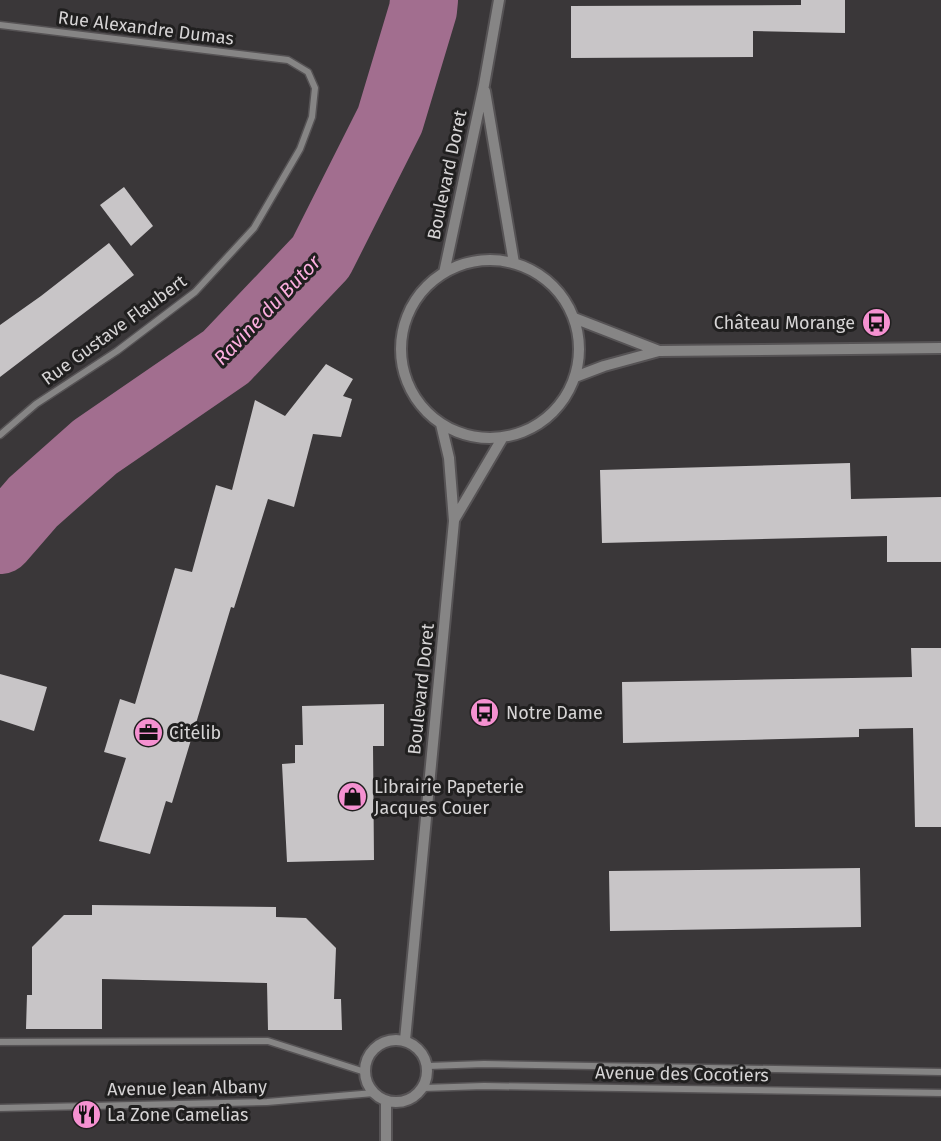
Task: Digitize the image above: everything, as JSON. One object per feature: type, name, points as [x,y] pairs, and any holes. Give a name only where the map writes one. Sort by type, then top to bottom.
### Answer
[{"type":"street","name":"Boulevard Doret","points":[[444,273],[484,85],[499,0]]},
{"type":"street","name":"Rue Alexandre Dumas","points":[[0,25],[288,60]]},
{"type":"street","name":"Rue Gustave Flaubert","points":[[0,435],[36,404],[117,351],[195,292],[254,228],[300,149],[312,117],[315,88],[308,72],[288,60]]},
{"type":"street","name":"Boulevard Doret","points":[[484,85],[514,263]]},
{"type":"street","points":[[490,260],[514,263],[540,275],[560,294],[574,318],[579,347],[575,377],[564,399],[548,417],[526,431],[503,437],[481,438],[460,433],[441,424],[422,408],[409,389],[402,366],[401,339],[408,313],[423,290],[444,273],[466,263],[490,260]]},
{"type":"street","points":[[574,318],[659,351]]},
{"type":"street","points":[[575,377],[604,366],[659,351],[941,348]]},
{"type":"street","name":"Boulevard Doret","points":[[405,1040],[454,520],[449,458],[441,424]]},
{"type":"street","name":"Boulevard Doret","points":[[454,520],[503,437]]},
{"type":"street","points":[[391,1039],[405,1040],[414,1044],[423,1054],[428,1066],[423,1088],[413,1098],[404,1102],[386,1101],[374,1093],[364,1072],[367,1058],[380,1044],[391,1039]]},
{"type":"street","points":[[0,1042],[268,1041],[364,1072]]},
{"type":"street","name":"Avenue des Cocotiers","points":[[428,1066],[484,1064],[941,1072]]},
{"type":"street","name":"Avenue des Cocotiers","points":[[423,1088],[484,1086],[941,1094]]},
{"type":"street","name":"Avenue Jean Albany","points":[[0,1108],[267,1102],[374,1093]]},
{"type":"street","points":[[386,1101],[386,1141]]},
{"type":"building","points":[[801,0],[845,0],[845,33],[753,31],[753,57],[571,58],[571,6],[801,5]]},
{"type":"building","points":[[124,187],[153,226],[131,246],[100,205]]},
{"type":"building","points":[[109,243],[134,275],[0,377],[0,325]]},
{"type":"building","points":[[326,364],[353,379],[343,396],[352,399],[341,437],[313,434],[294,507],[268,499],[234,608],[231,607],[172,803],[166,801],[150,854],[99,841],[126,758],[104,752],[120,699],[135,704],[175,568],[192,572],[216,485],[232,490],[255,400],[285,416]]},
{"type":"building","points":[[850,463],[851,499],[941,497],[941,562],[887,562],[887,536],[602,543],[600,470]]},
{"type":"building","points":[[911,648],[941,648],[941,827],[915,827],[913,728],[859,729],[859,737],[623,743],[622,682],[912,677]]},
{"type":"building","points":[[0,674],[47,687],[34,731],[0,720]]},
{"type":"building","points":[[384,704],[384,746],[373,746],[374,860],[287,862],[282,764],[295,763],[295,745],[303,745],[302,706]]},
{"type":"building","points":[[860,868],[861,927],[610,931],[609,871]]},
{"type":"building","points":[[92,905],[276,907],[276,917],[306,918],[336,948],[334,999],[341,999],[342,1030],[268,1030],[267,983],[102,979],[102,1029],[26,1029],[27,995],[32,995],[32,947],[64,915],[92,915]]},
{"type":"waterway","name":"Ravine du Butor","points":[[0,540],[33,502],[95,447],[226,357],[321,257],[390,120],[424,0]]},
{"type":"place","name":"Château Morange","points":[[876,323]]},
{"type":"place","name":"Notre Dame","points":[[485,713]]},
{"type":"place","name":"Citélib","points":[[148,733]]},
{"type":"place","name":"Librairie Papeterie Jacques Couer","points":[[353,797]]},
{"type":"place","name":"La Zone Camelias","points":[[86,1115]]}]
